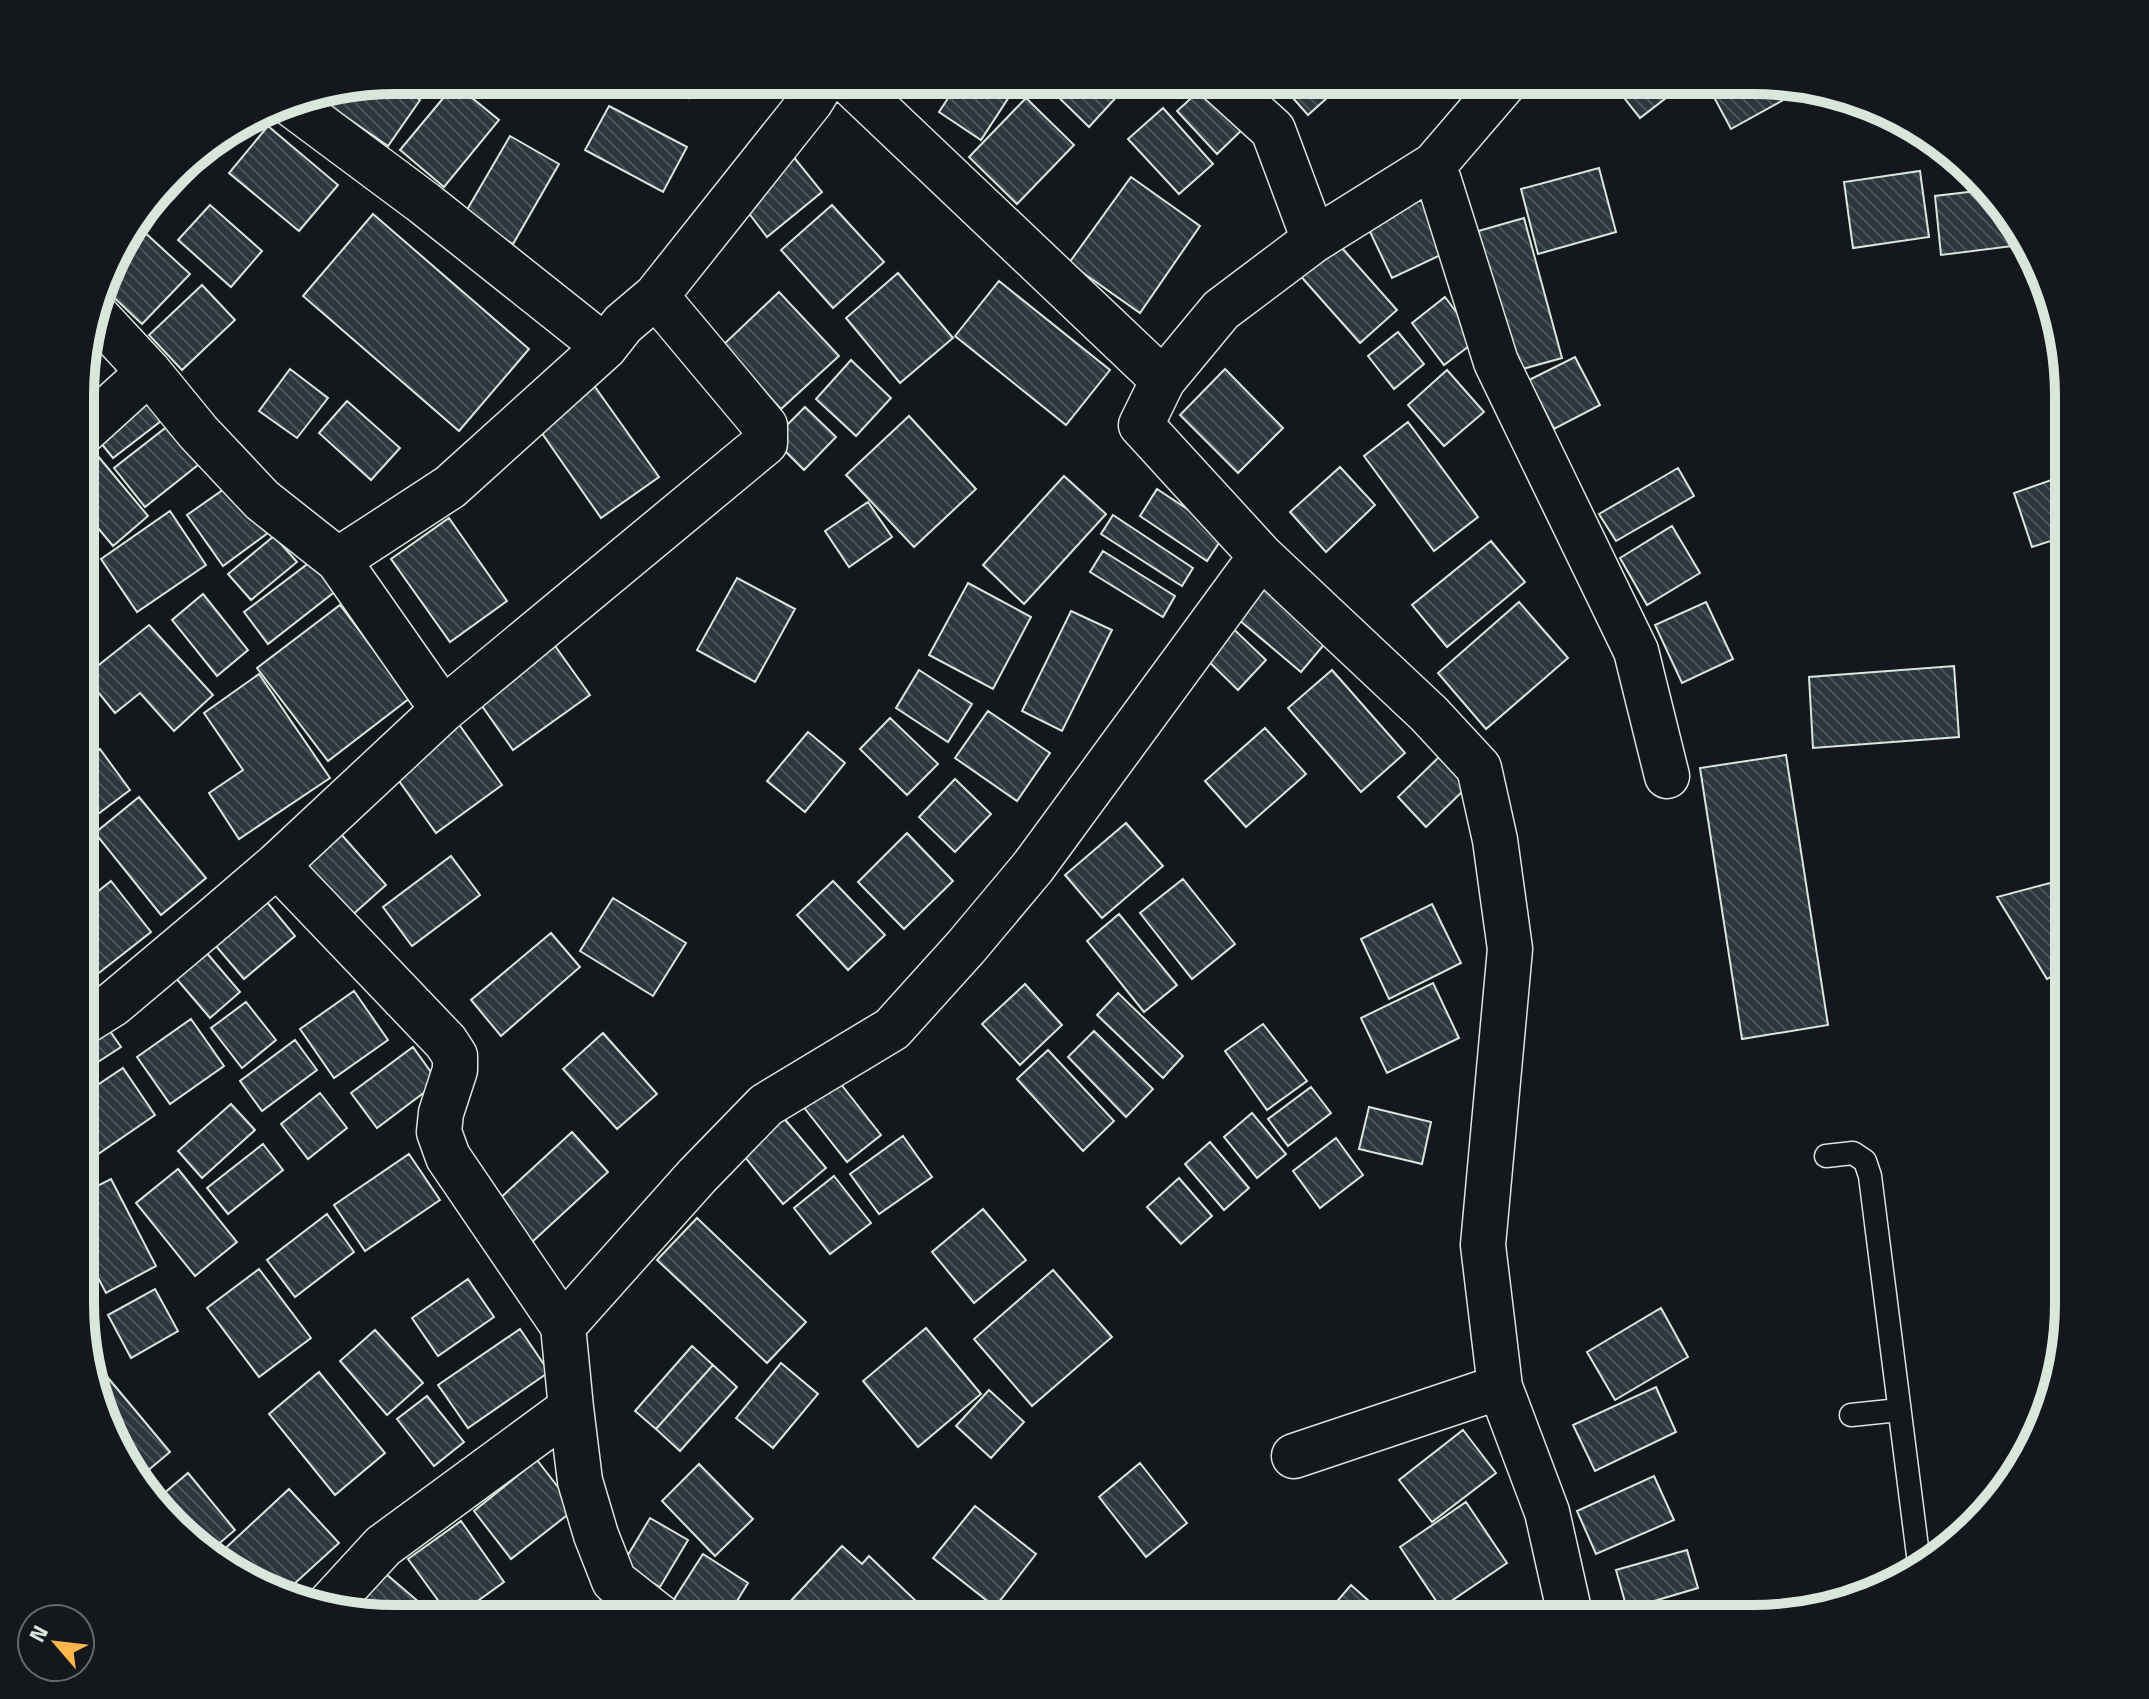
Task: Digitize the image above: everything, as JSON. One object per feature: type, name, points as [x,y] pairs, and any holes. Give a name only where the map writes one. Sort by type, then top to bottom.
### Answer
[{"type":"street","points":[[338,560],[450,487],[605,347],[623,324],[656,296],[815,94]]},
{"type":"street","points":[[862,94],[1163,380]]},
{"type":"street","points":[[1233,94],[1273,130],[1314,240]]},
{"type":"street","points":[[1495,94],[1434,165],[1314,240],[1221,310],[1163,380],[1141,425],[1261,556],[1429,714],[1479,768],[1495,840],[1510,949],[1483,1245],[1500,1387],[1547,1512],[1568,1605]]},
{"type":"street","points":[[299,110],[424,203],[605,347]]},
{"type":"street","points":[[1434,165],[1496,362],[1636,651],[1667,776]]},
{"type":"street","points":[[94,1016],[113,1004],[277,865],[443,710],[765,443],[765,426],[656,296]]},
{"type":"street","points":[[103,323],[262,500],[338,560],[443,710]]},
{"type":"street","points":[[94,422],[149,372]]},
{"type":"street","points":[[563,1326],[697,1176],[766,1105],[892,1029],[1033,867],[1261,556]]},
{"type":"street","points":[[277,865],[446,1042],[455,1056],[455,1070],[441,1113],[439,1132],[448,1157],[563,1326],[580,1481],[614,1581],[644,1605]]},
{"type":"street","points":[[1294,1456],[1500,1387]]},
{"type":"street","points":[[335,1599],[383,1546],[571,1408]]},
{"type":"lane","points":[[1826,1156],[1853,1153],[1865,1161],[1870,1176],[1918,1556]]},
{"type":"lane","points":[[1851,1415],[1899,1410]]},
{"type":"building","points":[[396,94],[411,94],[420,100],[388,146],[325,102]]},
{"type":"building","points":[[447,94],[467,94],[499,120],[444,187],[400,150]]},
{"type":"building","points":[[951,94],[1011,94],[981,140],[939,112]]},
{"type":"building","points":[[1055,94],[1119,94],[1089,127]]},
{"type":"building","points":[[1196,94],[1220,94],[1248,124],[1217,154],[1177,111]]},
{"type":"building","points":[[1289,94],[1331,94],[1308,115]]},
{"type":"building","points":[[1621,94],[1671,94],[1640,118]]},
{"type":"building","points":[[1712,94],[1789,97],[1731,129]]},
{"type":"building","points":[[1026,98],[1074,145],[1017,204],[969,157]]},
{"type":"building","points":[[609,106],[687,147],[663,192],[585,150]]},
{"type":"building","points":[[1163,108],[1213,164],[1179,194],[1128,139]]},
{"type":"building","points":[[268,126],[338,185],[299,231],[229,173]]},
{"type":"building","points":[[510,136],[559,164],[513,244],[464,215]]},
{"type":"building","points":[[214,155],[158,215],[156,213],[169,197]]},
{"type":"building","points":[[792,155],[822,192],[767,237],[738,199]]},
{"type":"building","points":[[1599,168],[1616,232],[1538,254],[1521,189]]},
{"type":"building","points":[[1920,171],[1929,237],[1853,248],[1844,182]]},
{"type":"building","points":[[1131,177],[1200,226],[1140,313],[1069,263]]},
{"type":"building","points":[[1417,188],[1447,252],[1392,278],[1362,215]]},
{"type":"building","points":[[1974,191],[1993,212],[2013,246],[1941,255],[1935,196]]},
{"type":"building","points":[[210,205],[262,251],[231,287],[178,240]]},
{"type":"building","points":[[832,205],[884,262],[833,308],[781,250]]},
{"type":"building","points":[[373,214],[529,349],[459,431],[303,296]]},
{"type":"building","points":[[1524,218],[1562,358],[1512,372],[1475,232]]},
{"type":"building","points":[[143,231],[190,274],[142,324],[111,295]]},
{"type":"building","points":[[1334,239],[1397,310],[1360,343],[1297,272]]},
{"type":"building","points":[[898,273],[953,338],[900,383],[846,318]]},
{"type":"building","points":[[999,281],[1110,370],[1066,425],[955,336]]},
{"type":"building","points":[[202,285],[235,320],[182,370],[149,335]]},
{"type":"building","points":[[779,292],[839,356],[781,409],[722,346]]},
{"type":"building","points":[[1445,297],[1477,340],[1444,365],[1412,323]]},
{"type":"building","points":[[1398,332],[1424,364],[1394,389],[1368,356]]},
{"type":"building","points":[[1575,357],[1600,405],[1554,429],[1529,380]]},
{"type":"building","points":[[851,360],[891,398],[856,436],[816,399]]},
{"type":"building","points":[[290,369],[328,398],[297,438],[259,411]]},
{"type":"building","points":[[1225,369],[1283,428],[1238,473],[1180,415]]},
{"type":"building","points":[[1447,370],[1484,412],[1444,446],[1408,405]]},
{"type":"building","points":[[588,377],[659,477],[601,518],[532,419]]},
{"type":"building","points":[[153,385],[174,411],[113,458],[94,430]]},
{"type":"building","points":[[347,401],[400,448],[371,480],[319,433]]},
{"type":"building","points":[[805,407],[836,437],[804,470],[773,439]]},
{"type":"building","points":[[909,416],[976,489],[914,547],[846,475]]},
{"type":"building","points":[[173,422],[203,461],[145,507],[114,468]]},
{"type":"building","points":[[1408,422],[1478,517],[1434,551],[1364,456]]},
{"type":"building","points":[[94,451],[148,516],[113,546],[94,523]]},
{"type":"building","points":[[1340,467],[1375,505],[1326,552],[1290,512]]},
{"type":"building","points":[[1678,468],[1694,496],[1616,541],[1599,514]]},
{"type":"building","points":[[1064,476],[1106,514],[1024,604],[983,565]]},
{"type":"building","points":[[2055,479],[2055,540],[2032,547],[2014,493]]},
{"type":"building","points":[[237,480],[272,530],[223,566],[187,515]]},
{"type":"building","points":[[1157,489],[1225,534],[1207,561],[1140,516]]},
{"type":"building","points":[[868,502],[892,537],[849,567],[825,531]]},
{"type":"building","points":[[170,511],[206,565],[137,612],[101,559]]},
{"type":"building","points":[[1113,515],[1193,568],[1182,586],[1101,534]]},
{"type":"building","points":[[449,518],[507,601],[450,642],[391,559]]},
{"type":"building","points":[[1672,526],[1700,573],[1647,605],[1620,558]]},
{"type":"building","points":[[274,536],[297,562],[251,600],[228,574]]},
{"type":"building","points":[[1491,541],[1525,582],[1447,647],[1412,605]]},
{"type":"building","points":[[1103,551],[1175,596],[1163,617],[1090,572]]},
{"type":"building","points":[[322,553],[346,583],[268,644],[244,612]]},
{"type":"building","points":[[1258,572],[1332,635],[1301,672],[1226,609]]},
{"type":"building","points":[[737,578],[795,609],[755,682],[697,650]]},
{"type":"building","points":[[968,583],[1031,617],[993,689],[929,655]]},
{"type":"building","points":[[203,594],[248,650],[217,676],[172,620]]},
{"type":"building","points":[[1519,602],[1568,658],[1486,729],[1438,673]]},
{"type":"building","points":[[1706,602],[1733,659],[1682,683],[1655,625]]},
{"type":"building","points":[[340,605],[410,698],[328,761],[257,668]]},
{"type":"building","points":[[1071,611],[1112,630],[1062,731],[1022,711]]},
{"type":"building","points":[[1223,619],[1266,660],[1238,690],[1195,648]]},
{"type":"building","points":[[149,625],[213,695],[174,731],[140,693],[115,713],[94,687],[94,669]]},
{"type":"building","points":[[553,643],[590,695],[513,750],[477,699]]},
{"type":"building","points":[[1954,666],[1959,737],[1813,748],[1809,677]]},
{"type":"building","points":[[919,670],[972,704],[948,742],[896,708]]},
{"type":"building","points":[[1332,670],[1405,753],[1361,792],[1288,708]]},
{"type":"building","points":[[259,674],[330,778],[239,839],[209,793],[243,770],[204,713]]},
{"type":"building","points":[[988,711],[1050,753],[1017,801],[955,758]]},
{"type":"building","points":[[453,716],[502,785],[436,833],[387,764]]},
{"type":"building","points":[[890,718],[938,764],[907,795],[860,749]]},
{"type":"building","points":[[1265,728],[1306,774],[1246,827],[1205,781]]},
{"type":"building","points":[[808,732],[845,763],[805,812],[767,781]]},
{"type":"building","points":[[100,749],[130,790],[94,817],[94,754]]},
{"type":"building","points":[[1441,755],[1470,784],[1426,827],[1398,797]]},
{"type":"building","points":[[1786,755],[1828,1025],[1742,1039],[1700,768]]},
{"type":"building","points":[[955,779],[991,814],[955,852],[919,817]]},
{"type":"building","points":[[139,797],[206,878],[161,915],[95,833]]},
{"type":"building","points":[[1126,823],[1163,866],[1102,918],[1065,875]]},
{"type":"building","points":[[333,825],[386,885],[350,917],[297,858]]},
{"type":"building","points":[[907,833],[953,881],[904,929],[858,882]]},
{"type":"building","points":[[451,856],[480,895],[412,946],[383,907]]},
{"type":"building","points":[[1183,879],[1235,944],[1192,979],[1140,913]]},
{"type":"building","points":[[111,881],[151,932],[94,977],[94,894]]},
{"type":"building","points":[[833,881],[885,935],[848,970],[797,915]]},
{"type":"building","points":[[2055,882],[2055,974],[2047,979],[1997,897]]},
{"type":"building","points":[[262,896],[295,936],[244,979],[210,939]]},
{"type":"building","points":[[613,898],[686,943],[653,996],[580,951]]},
{"type":"building","points":[[1432,904],[1461,963],[1389,999],[1361,939]]},
{"type":"building","points":[[1119,914],[1177,985],[1144,1012],[1087,941]]},
{"type":"building","points":[[551,933],[580,967],[501,1036],[471,1000]]},
{"type":"building","points":[[205,951],[240,992],[210,1018],[175,977]]},
{"type":"building","points":[[1433,983],[1459,1038],[1387,1073],[1361,1018]]},
{"type":"building","points":[[1025,984],[1062,1025],[1020,1065],[982,1024]]},
{"type":"building","points":[[354,991],[388,1040],[334,1078],[300,1029]]},
{"type":"building","points":[[1118,993],[1183,1056],[1163,1078],[1097,1015]]},
{"type":"building","points":[[246,1002],[276,1040],[242,1068],[211,1028]]},
{"type":"building","points":[[101,1018],[121,1047],[94,1065],[94,1023]]},
{"type":"building","points":[[191,1019],[224,1066],[170,1104],[137,1057]]},
{"type":"building","points":[[1263,1024],[1307,1081],[1267,1110],[1225,1051]]},
{"type":"building","points":[[1094,1031],[1153,1089],[1126,1117],[1068,1057]]},
{"type":"building","points":[[603,1033],[657,1094],[617,1129],[563,1069]]},
{"type":"building","points":[[295,1040],[317,1070],[262,1111],[240,1081]]},
{"type":"building","points":[[413,1047],[438,1082],[377,1128],[351,1093]]},
{"type":"building","points":[[1048,1050],[1114,1121],[1083,1151],[1017,1079]]},
{"type":"building","points":[[123,1068],[155,1115],[94,1157],[94,1087]]},
{"type":"building","points":[[836,1078],[881,1135],[847,1162],[802,1105]]},
{"type":"building","points":[[1311,1087],[1331,1113],[1288,1146],[1268,1119]]},
{"type":"building","points":[[320,1093],[347,1128],[308,1159],[281,1124]]},
{"type":"building","points":[[231,1104],[255,1130],[202,1178],[178,1151]]},
{"type":"building","points":[[1369,1107],[1431,1122],[1422,1164],[1359,1149]]},
{"type":"building","points":[[1252,1113],[1286,1154],[1257,1178],[1224,1137]]},
{"type":"building","points":[[782,1116],[826,1168],[783,1204],[740,1151]]},
{"type":"building","points":[[572,1132],[608,1172],[532,1242],[496,1202]]},
{"type":"building","points":[[903,1136],[932,1177],[879,1214],[850,1174]]},
{"type":"building","points":[[1336,1138],[1363,1175],[1320,1208],[1293,1171]]},
{"type":"building","points":[[1210,1142],[1249,1188],[1224,1210],[1185,1164]]},
{"type":"building","points":[[263,1144],[283,1170],[228,1214],[207,1188]]},
{"type":"building","points":[[409,1154],[440,1200],[365,1251],[334,1205]]},
{"type":"building","points":[[178,1169],[237,1242],[195,1276],[136,1203]]},
{"type":"building","points":[[834,1176],[871,1223],[830,1254],[794,1208]]},
{"type":"building","points":[[1179,1178],[1212,1216],[1181,1244],[1147,1207]]},
{"type":"building","points":[[111,1179],[156,1266],[106,1293],[94,1270],[94,1188]]},
{"type":"building","points":[[983,1209],[1026,1260],[974,1303],[932,1252]]},
{"type":"building","points":[[327,1214],[354,1252],[295,1297],[267,1260]]},
{"type":"building","points":[[697,1218],[806,1322],[767,1363],[657,1260]]},
{"type":"building","points":[[259,1269],[311,1338],[259,1377],[207,1308]]},
{"type":"building","points":[[1053,1270],[1112,1337],[1032,1406],[974,1339]]},
{"type":"building","points":[[468,1279],[494,1317],[438,1356],[412,1318]]},
{"type":"building","points":[[155,1289],[178,1331],[131,1358],[108,1315]]},
{"type":"building","points":[[1661,1308],[1688,1357],[1615,1400],[1587,1352]]},
{"type":"building","points":[[926,1328],[981,1394],[918,1447],[863,1381]]},
{"type":"building","points":[[520,1329],[549,1372],[468,1428],[438,1385]]},
{"type":"building","points":[[375,1330],[423,1383],[387,1415],[340,1361]]},
{"type":"building","points":[[692,1346],[713,1365],[656,1429],[635,1411]]},
{"type":"building","points":[[781,1363],[818,1394],[773,1448],[736,1418]]},
{"type":"building","points":[[713,1365],[737,1387],[680,1451],[656,1429]]},
{"type":"building","points":[[102,1370],[170,1452],[146,1472],[117,1418]]},
{"type":"building","points":[[319,1372],[385,1453],[335,1495],[269,1414]]},
{"type":"building","points":[[1656,1387],[1676,1432],[1595,1471],[1573,1425]]},
{"type":"building","points":[[989,1390],[1024,1422],[991,1458],[956,1426]]},
{"type":"building","points":[[427,1396],[464,1442],[434,1466],[397,1419]]},
{"type":"building","points":[[1463,1430],[1496,1473],[1432,1522],[1399,1480]]},
{"type":"building","points":[[537,1460],[575,1509],[511,1559],[474,1511]]},
{"type":"building","points":[[1140,1463],[1187,1523],[1146,1557],[1099,1497]]},
{"type":"building","points":[[699,1464],[753,1519],[715,1556],[662,1501]]},
{"type":"building","points":[[188,1473],[235,1530],[216,1546],[163,1495]]},
{"type":"building","points":[[1654,1476],[1674,1520],[1596,1554],[1577,1511]]},
{"type":"building","points":[[289,1489],[339,1543],[292,1586],[245,1565],[223,1550]]},
{"type":"building","points":[[1466,1502],[1507,1563],[1445,1605],[1439,1605],[1400,1547]]},
{"type":"building","points":[[975,1506],[1036,1554],[997,1605],[992,1605],[933,1558]]},
{"type":"building","points":[[650,1518],[688,1540],[660,1587],[622,1565]]},
{"type":"building","points":[[461,1521],[504,1582],[472,1605],[442,1605],[408,1559]]},
{"type":"building","points":[[842,1546],[862,1564],[869,1556],[919,1604],[918,1605],[787,1605]]},
{"type":"building","points":[[1687,1550],[1698,1588],[1641,1605],[1626,1605],[1616,1570]]},
{"type":"building","points":[[703,1554],[748,1583],[735,1605],[671,1604]]},
{"type":"building","points":[[385,1573],[422,1605],[396,1605],[360,1602]]},
{"type":"building","points":[[1351,1585],[1373,1605],[1334,1605]]}]
